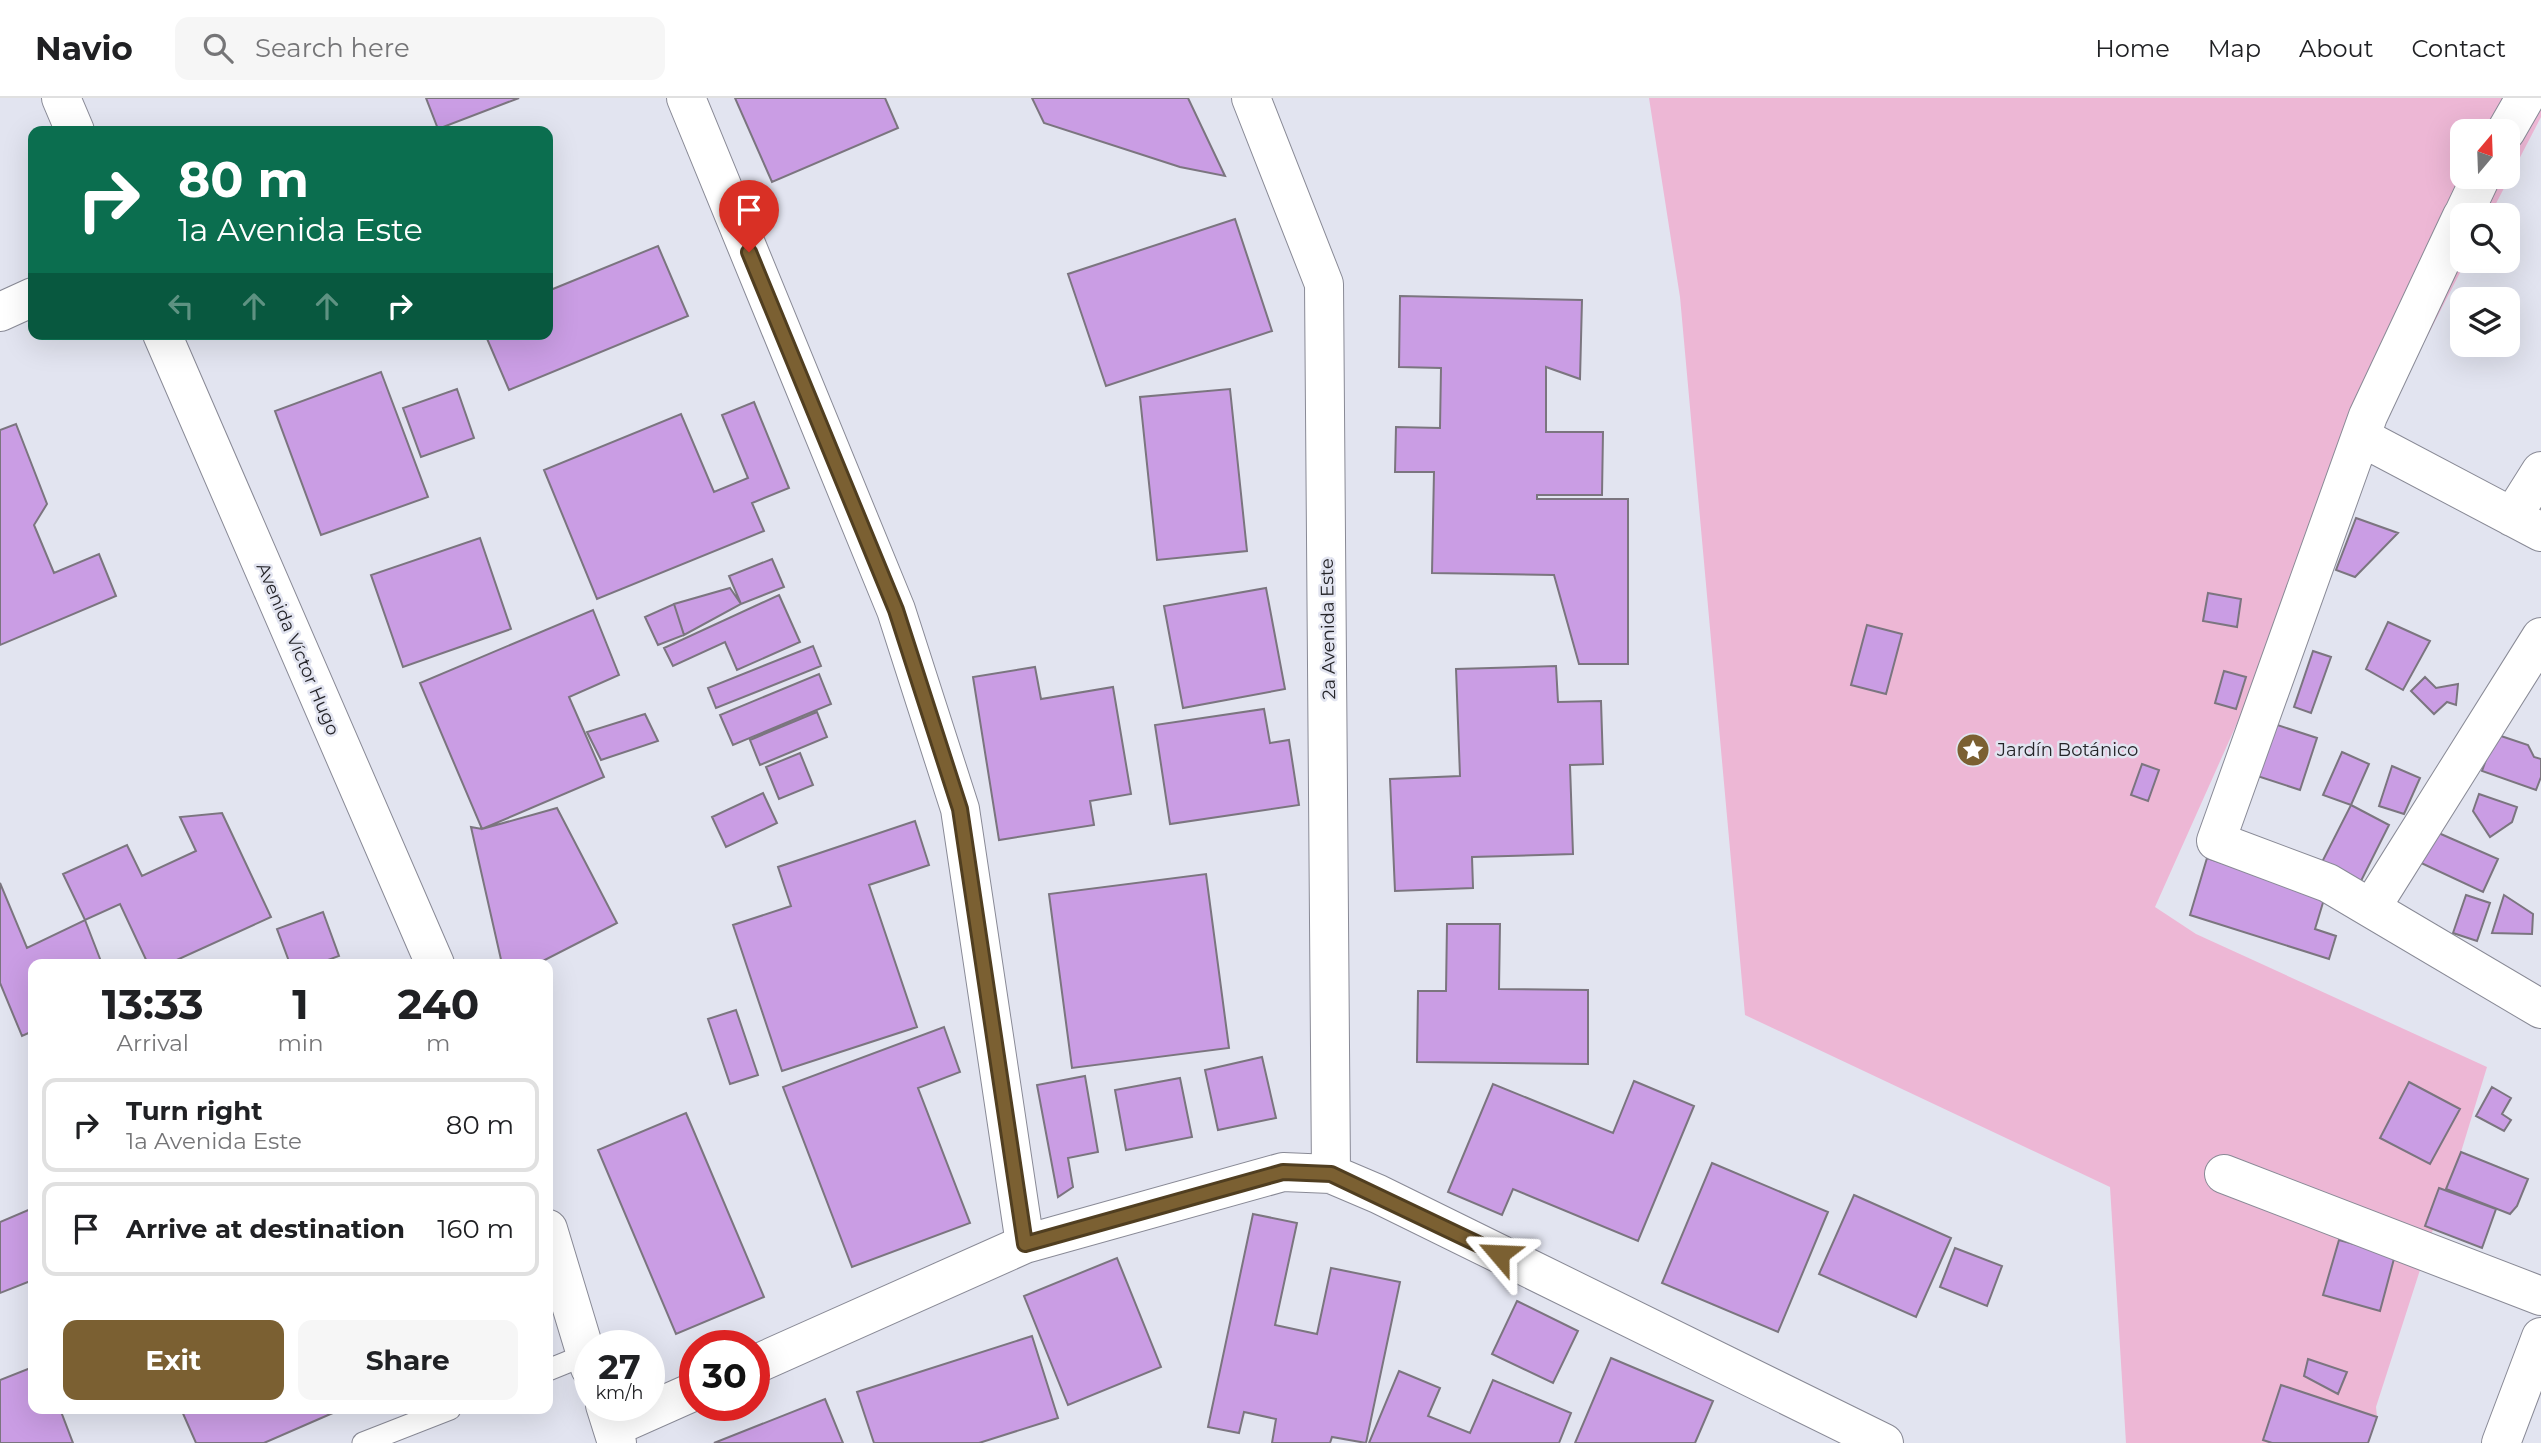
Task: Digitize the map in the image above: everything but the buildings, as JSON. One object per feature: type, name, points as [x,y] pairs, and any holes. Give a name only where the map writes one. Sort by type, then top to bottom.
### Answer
[{"type":"street","points":[[61,98],[73,126]]},
{"type":"street","points":[[686,98],[896,610],[960,809],[1025,1244]]},
{"type":"street","name":"2a Avenida Este","points":[[1251,98],[1324,284],[1331,1174]]},
{"type":"street","points":[[2513,119],[2525,98]]},
{"type":"street","points":[[2450,243],[2368,416],[2216,841],[2328,883],[2541,1009]]},
{"type":"street","points":[[0,312],[28,299]]},
{"type":"street","name":"Avenida Víctor Hugo","points":[[165,340],[433,959]]},
{"type":"street","points":[[2361,437],[2526,524],[2541,471]]},
{"type":"street","points":[[2371,908],[2541,636]]},
{"type":"street","points":[[770,1358],[1025,1244],[1283,1172],[1331,1174],[1378,1194],[1884,1443]]},
{"type":"street","points":[[2224,1174],[2541,1296]]},
{"type":"street","points":[[553,1246],[578,1330]]},
{"type":"street","points":[[2501,1443],[2541,1337]]},
{"type":"street","points":[[612,1425],[679,1398]]},
{"type":"lane","points":[[553,1369],[574,1365]]},
{"type":"lane","points":[[363,1443],[437,1414]]},
{"type":"shaded area","name":"Jardín Botánico","points":[[1649,98],[2541,98],[2541,117],[2520,157],[2520,119],[2450,119],[2450,189],[2504,189],[2496,203],[2450,203],[2450,273],[2460,273],[2453,287],[2450,287],[2450,292],[2296,591],[2155,907],[2196,934],[2487,1067],[2376,1407],[2377,1417],[2368,1443],[2126,1443],[2110,1187],[1745,1015],[1680,297]]},
{"type":"place","name":"Jardín Botánico","points":[[1973,750]]},
{"type":"route","points":[[749,252],[896,610],[960,809],[1025,1244],[1283,1172],[1331,1174],[1378,1194],[1499,1254]]}]
